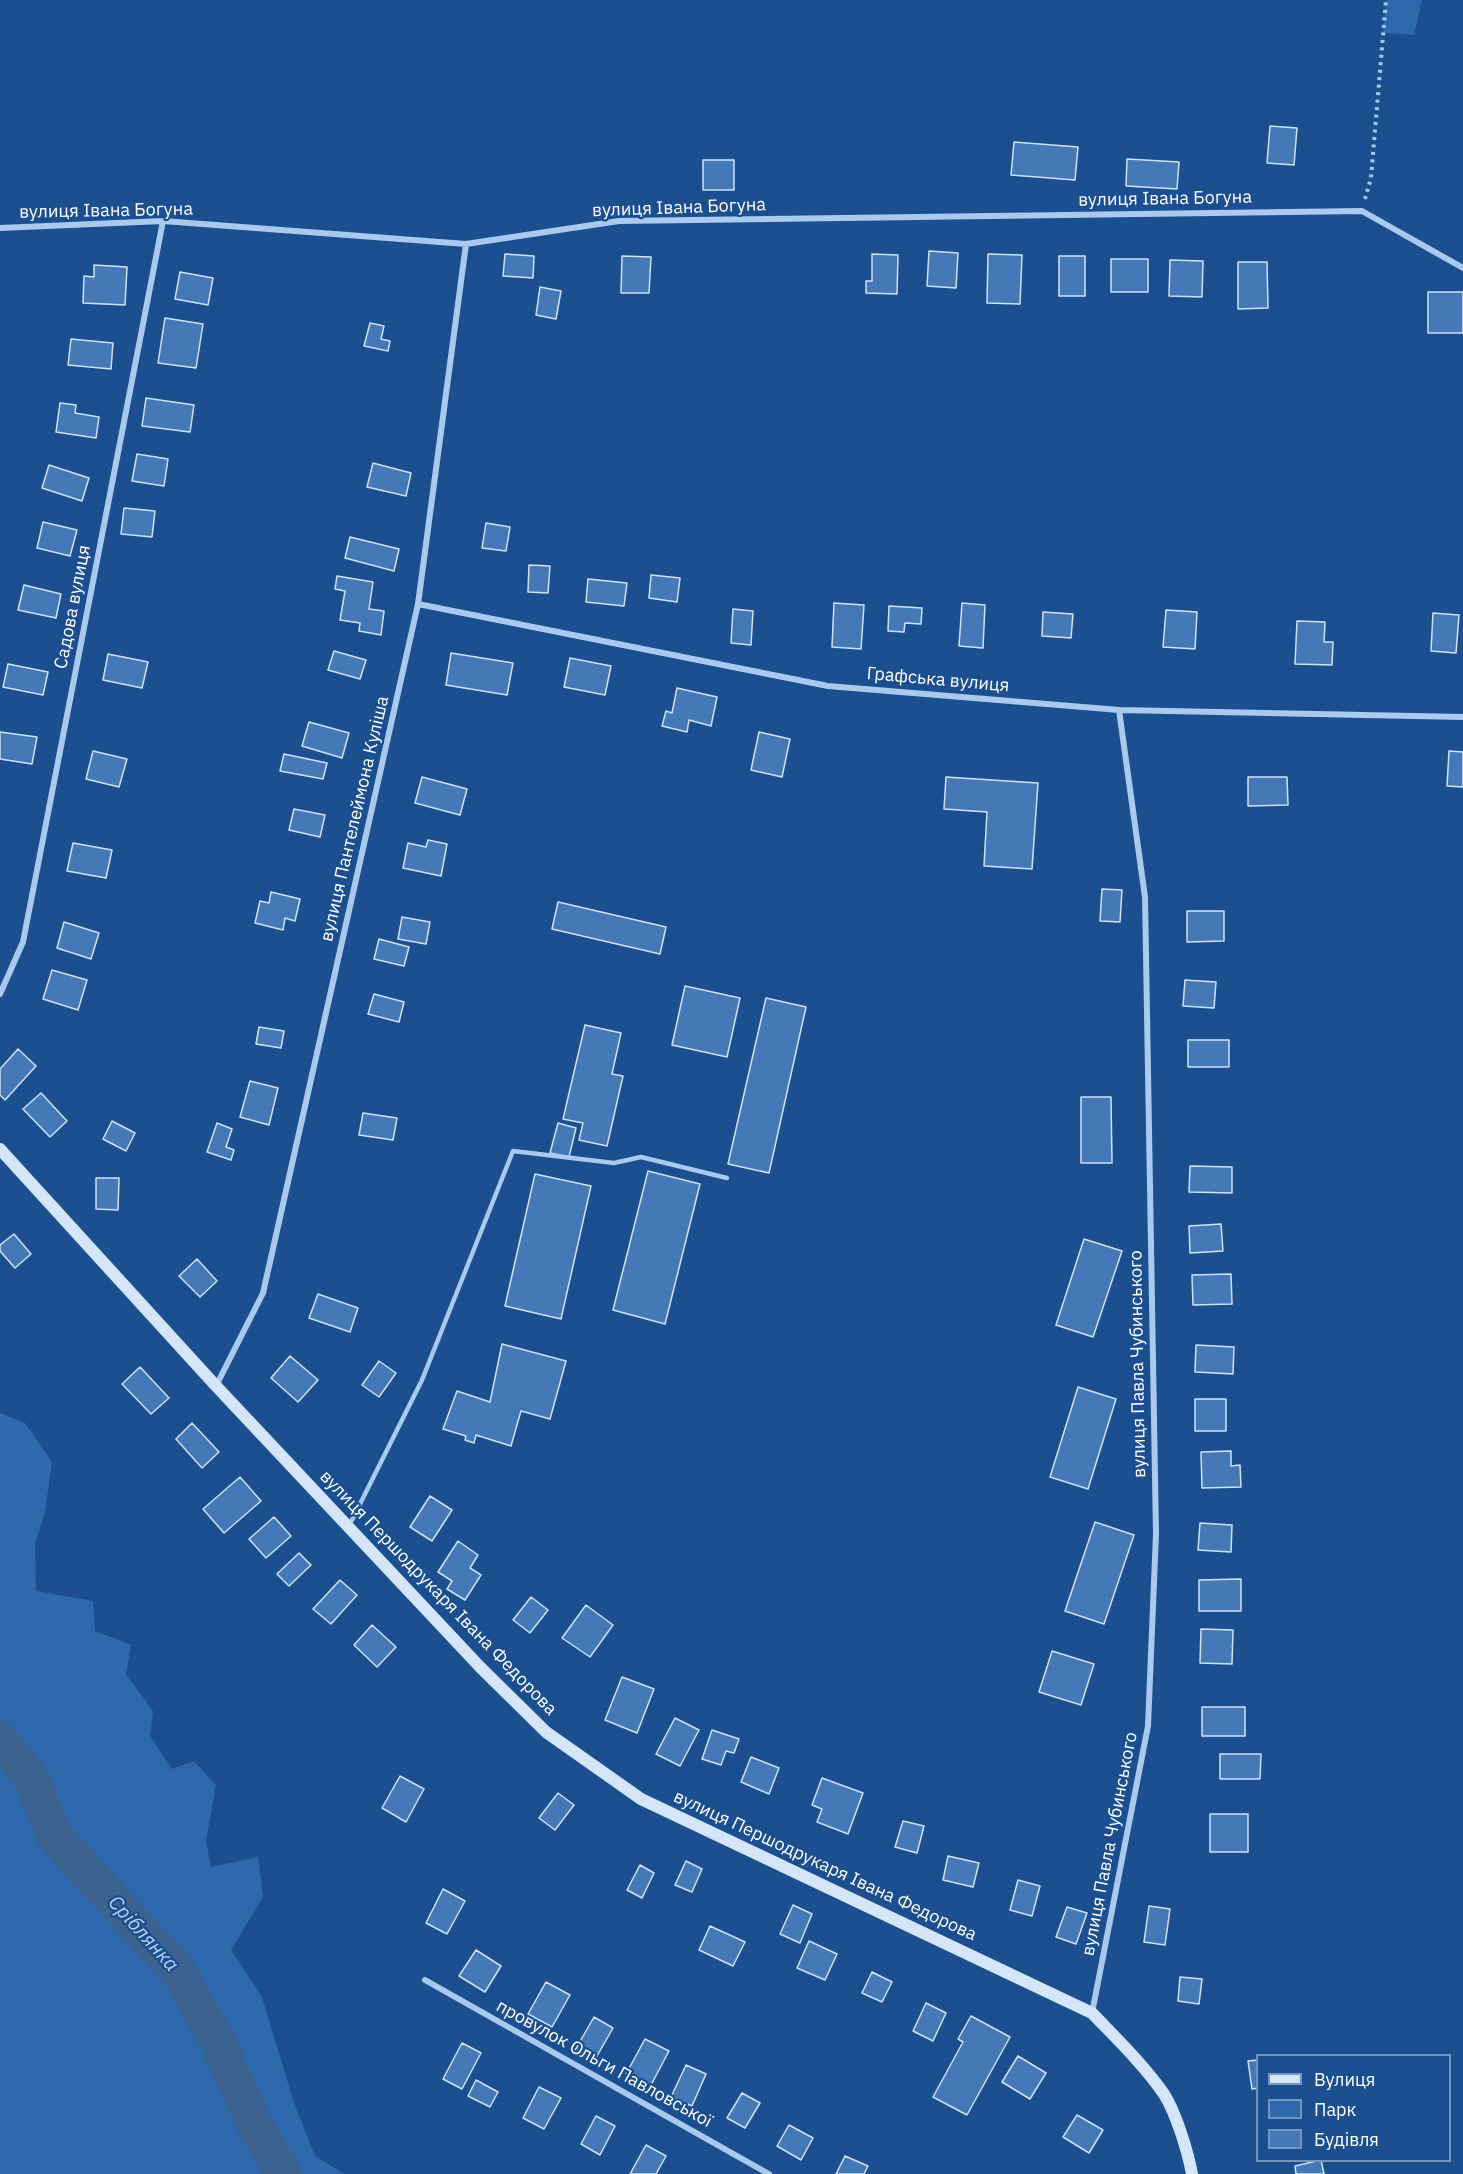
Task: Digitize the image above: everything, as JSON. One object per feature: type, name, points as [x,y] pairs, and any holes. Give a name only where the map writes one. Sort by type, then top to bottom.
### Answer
[{"type":"street","name":"вулиця Івана Богуна","points":[[0,228],[163,221],[466,244],[619,221],[1362,211]]},
{"type":"street","points":[[1362,211],[1463,268]]},
{"type":"street","name":"Садова вулиця","points":[[0,994],[23,942],[163,221]]},
{"type":"street","name":"вулиця Пантелеймона Куліша","points":[[216,1386],[263,1293],[418,604],[466,244]]},
{"type":"street","name":"Графська вулиця","points":[[418,604],[828,686],[1119,710],[1463,717]]},
{"type":"street","name":"вулиця Павла Чубинського","points":[[1092,2013],[1148,1726],[1156,1534],[1144,897],[1119,710]]},
{"type":"street","name":"вулиця Першодрукаря Івана Федорова","points":[[0,1149],[348,1527],[546,1732],[641,1799],[1092,2013],[1130,2052],[1165,2096],[1188,2150],[1192,2174]]},
{"type":"street","name":"провулок Ольги Павловської","points":[[425,1980],[769,2174]]},
{"type":"lane","points":[[348,1527],[422,1380],[513,1152],[614,1162],[641,1157],[727,1178]]},
{"type":"path","points":[[1362,211],[1371,178],[1386,0]]},
{"type":"green space","points":[[1386,0],[1422,0],[1414,35],[1383,33]]},
{"type":"green space","points":[[0,1413],[25,1423],[52,1462],[45,1512],[35,1544],[36,1591],[93,1601],[95,1631],[131,1645],[126,1674],[153,1711],[150,1736],[172,1769],[194,1761],[216,1785],[206,1841],[211,1867],[258,1857],[263,1897],[231,1950],[262,1997],[294,2103],[315,2156],[344,2174],[0,2174]]},
{"type":"building","points":[[1270,126],[1297,128],[1294,165],[1267,163]]},
{"type":"building","points":[[1014,142],[1078,147],[1075,180],[1011,175]]},
{"type":"building","points":[[1127,159],[1179,162],[1177,189],[1126,186]]},
{"type":"building","points":[[703,160],[734,160],[734,190],[703,190]]},
{"type":"building","points":[[929,251],[958,253],[956,288],[927,286]]},
{"type":"building","points":[[505,254],[534,256],[533,278],[503,276]]},
{"type":"building","points":[[872,254],[898,255],[897,294],[866,293],[866,281],[872,281]]},
{"type":"building","points":[[988,254],[1022,255],[1020,304],[987,303]]},
{"type":"building","points":[[622,256],[651,257],[649,293],[621,293]]},
{"type":"building","points":[[1059,256],[1085,256],[1085,296],[1059,296]]},
{"type":"building","points":[[1111,259],[1148,259],[1148,292],[1111,292]]},
{"type":"building","points":[[1170,260],[1203,261],[1202,297],[1169,296]]},
{"type":"building","points":[[1238,262],[1267,262],[1268,308],[1238,309]]},
{"type":"building","points":[[94,265],[127,267],[125,305],[83,303],[84,276],[94,277]]},
{"type":"building","points":[[180,272],[213,278],[208,305],[175,299]]},
{"type":"building","points":[[540,287],[561,291],[556,319],[536,315]]},
{"type":"building","points":[[1428,292],[1463,292],[1463,333],[1428,333]]},
{"type":"building","points":[[165,318],[203,324],[196,368],[158,363]]},
{"type":"building","points":[[370,323],[384,326],[381,339],[390,341],[388,351],[364,346]]},
{"type":"building","points":[[71,339],[113,343],[111,369],[68,365]]},
{"type":"building","points":[[146,398],[194,405],[190,432],[142,426]]},
{"type":"building","points":[[60,403],[76,405],[75,413],[99,417],[96,438],[56,432]]},
{"type":"building","points":[[137,454],[168,459],[164,486],[132,481]]},
{"type":"building","points":[[373,463],[411,473],[406,496],[367,487]]},
{"type":"building","points":[[49,465],[89,478],[82,501],[42,488]]},
{"type":"building","points":[[124,508],[155,511],[152,537],[121,534]]},
{"type":"building","points":[[43,522],[77,530],[70,556],[37,548]]},
{"type":"building","points":[[486,523],[510,527],[506,551],[482,548]]},
{"type":"building","points":[[350,537],[399,549],[394,571],[345,558]]},
{"type":"building","points":[[529,565],[550,566],[548,593],[528,592]]},
{"type":"building","points":[[651,575],[680,578],[677,602],[649,598]]},
{"type":"building","points":[[337,576],[373,582],[369,609],[384,611],[381,635],[359,631],[360,623],[340,620],[345,591],[335,589]]},
{"type":"building","points":[[588,579],[627,583],[624,606],[586,602]]},
{"type":"building","points":[[24,585],[61,594],[56,618],[18,610]]},
{"type":"building","points":[[834,603],[864,605],[861,649],[832,647]]},
{"type":"building","points":[[962,603],[985,605],[983,648],[959,646]]},
{"type":"building","points":[[889,606],[922,608],[921,624],[905,623],[904,632],[888,631]]},
{"type":"building","points":[[733,609],[753,611],[751,645],[731,643]]},
{"type":"building","points":[[1166,610],[1197,612],[1195,649],[1163,647]]},
{"type":"building","points":[[1043,612],[1073,614],[1071,638],[1042,636]]},
{"type":"building","points":[[1433,613],[1459,615],[1456,653],[1431,651]]},
{"type":"building","points":[[1297,621],[1325,622],[1324,642],[1333,642],[1332,665],[1295,664]]},
{"type":"building","points":[[334,651],[366,660],[360,679],[328,670]]},
{"type":"building","points":[[451,653],[513,663],[507,695],[446,685]]},
{"type":"building","points":[[108,654],[148,662],[142,688],[103,680]]},
{"type":"building","points":[[570,658],[611,666],[605,695],[564,687]]},
{"type":"building","points":[[8,664],[48,672],[43,695],[3,687]]},
{"type":"building","points":[[677,688],[717,697],[711,726],[689,720],[687,732],[662,726],[666,711],[672,713]]},
{"type":"building","points":[[309,722],[349,733],[342,758],[302,746]]},
{"type":"building","points":[[0,732],[37,737],[32,764],[0,759]]},
{"type":"building","points":[[759,732],[790,739],[782,777],[751,770]]},
{"type":"building","points":[[93,751],[127,759],[119,787],[86,779]]},
{"type":"building","points":[[1449,751],[1463,752],[1463,787],[1447,786]]},
{"type":"building","points":[[284,754],[327,763],[323,779],[280,771]]},
{"type":"building","points":[[422,777],[467,789],[460,815],[415,803]]},
{"type":"building","points":[[946,777],[1038,783],[1032,869],[984,866],[987,812],[944,809]]},
{"type":"building","points":[[1248,777],[1287,777],[1288,805],[1248,806]]},
{"type":"building","points":[[294,809],[325,815],[320,837],[289,830]]},
{"type":"building","points":[[428,840],[447,844],[441,876],[403,868],[408,843],[426,847]]},
{"type":"building","points":[[73,843],[112,850],[106,878],[67,871]]},
{"type":"building","points":[[1102,889],[1122,890],[1120,922],[1100,921]]},
{"type":"building","points":[[271,892],[300,899],[295,921],[285,918],[283,930],[255,923],[260,901],[269,903]]},
{"type":"building","points":[[558,902],[666,927],[660,954],[552,929]]},
{"type":"building","points":[[1187,911],[1224,911],[1224,941],[1187,942]]},
{"type":"building","points":[[402,917],[430,922],[426,944],[398,939]]},
{"type":"building","points":[[64,922],[99,933],[91,959],[57,948]]},
{"type":"building","points":[[379,939],[409,947],[404,966],[374,959]]},
{"type":"building","points":[[52,970],[87,980],[78,1010],[43,999]]},
{"type":"building","points":[[1185,980],[1216,982],[1214,1008],[1183,1006]]},
{"type":"building","points":[[685,986],[740,998],[727,1057],[672,1045]]},
{"type":"building","points":[[374,994],[404,1002],[399,1022],[368,1014]]},
{"type":"building","points":[[766,998],[806,1007],[769,1173],[728,1164]]},
{"type":"building","points":[[585,1025],[621,1033],[612,1074],[623,1076],[607,1146],[579,1140],[583,1123],[563,1119]]},
{"type":"building","points":[[259,1027],[284,1031],[281,1048],[256,1044]]},
{"type":"building","points":[[1188,1040],[1229,1040],[1229,1067],[1188,1067]]},
{"type":"building","points":[[18,1049],[36,1066],[5,1100],[0,1095],[0,1069]]},
{"type":"building","points":[[250,1081],[278,1088],[269,1125],[240,1117]]},
{"type":"building","points":[[41,1093],[67,1121],[50,1137],[23,1109]]},
{"type":"building","points":[[1081,1097],[1111,1097],[1112,1163],[1081,1163]]},
{"type":"building","points":[[363,1113],[397,1118],[393,1140],[359,1135]]},
{"type":"building","points":[[112,1121],[135,1133],[126,1151],[103,1139]]},
{"type":"building","points":[[217,1123],[232,1129],[226,1147],[234,1150],[231,1160],[207,1152]]},
{"type":"building","points":[[558,1123],[576,1128],[569,1157],[550,1153]]},
{"type":"building","points":[[1190,1166],[1232,1167],[1232,1193],[1189,1192]]},
{"type":"building","points":[[648,1171],[700,1184],[665,1324],[613,1310]]},
{"type":"building","points":[[535,1174],[591,1186],[561,1319],[505,1306]]},
{"type":"building","points":[[96,1178],[119,1178],[118,1210],[96,1209]]},
{"type":"building","points":[[1221,1224],[1223,1251],[1190,1253],[1189,1226]]},
{"type":"building","points":[[14,1234],[31,1254],[15,1268],[0,1251],[0,1245]]},
{"type":"building","points":[[1084,1239],[1122,1251],[1093,1337],[1056,1325]]},
{"type":"building","points":[[197,1259],[217,1281],[200,1297],[179,1276]]},
{"type":"building","points":[[1231,1274],[1232,1304],[1193,1305],[1192,1275]]},
{"type":"building","points":[[318,1294],[358,1308],[350,1332],[309,1318]]},
{"type":"building","points":[[502,1344],[566,1361],[550,1419],[521,1411],[511,1446],[476,1435],[474,1443],[465,1440],[466,1436],[443,1429],[457,1391],[490,1402]]},
{"type":"building","points":[[1196,1345],[1234,1347],[1233,1374],[1195,1372]]},
{"type":"building","points":[[290,1356],[318,1380],[298,1402],[271,1378]]},
{"type":"building","points":[[379,1361],[396,1373],[379,1397],[362,1385]]},
{"type":"building","points":[[140,1367],[169,1398],[151,1414],[122,1384]]},
{"type":"building","points":[[1078,1387],[1116,1399],[1088,1489],[1050,1477]]},
{"type":"building","points":[[1195,1399],[1226,1399],[1226,1431],[1195,1431]]},
{"type":"building","points":[[192,1423],[219,1452],[202,1468],[176,1439]]},
{"type":"building","points":[[1231,1451],[1231,1466],[1240,1465],[1241,1487],[1202,1488],[1201,1452]]},
{"type":"building","points":[[240,1477],[261,1501],[224,1533],[203,1509]]},
{"type":"building","points":[[430,1496],[452,1510],[432,1541],[410,1527]]},
{"type":"building","points":[[274,1517],[291,1536],[266,1558],[249,1539]]},
{"type":"building","points":[[1095,1522],[1134,1535],[1104,1624],[1065,1611]]},
{"type":"building","points":[[1200,1523],[1232,1525],[1231,1552],[1198,1550]]},
{"type":"building","points":[[458,1541],[478,1555],[470,1568],[481,1575],[465,1600],[447,1589],[452,1581],[438,1572]]},
{"type":"building","points":[[299,1553],[311,1565],[289,1586],[277,1574]]},
{"type":"building","points":[[1241,1579],[1241,1611],[1199,1611],[1199,1580]]},
{"type":"building","points":[[340,1580],[357,1595],[331,1624],[313,1609]]},
{"type":"building","points":[[531,1597],[548,1610],[530,1633],[513,1620]]},
{"type":"building","points":[[586,1605],[613,1625],[590,1657],[562,1638]]},
{"type":"building","points":[[372,1625],[396,1647],[377,1667],[354,1645]]},
{"type":"building","points":[[1201,1629],[1233,1630],[1232,1664],[1200,1663]]},
{"type":"building","points":[[1052,1651],[1094,1664],[1081,1705],[1039,1692]]},
{"type":"building","points":[[622,1677],[654,1689],[637,1733],[605,1720]]},
{"type":"building","points":[[1202,1707],[1245,1707],[1245,1736],[1202,1736]]},
{"type":"building","points":[[675,1718],[699,1730],[680,1766],[656,1754]]},
{"type":"building","points":[[712,1730],[739,1739],[734,1753],[726,1751],[721,1765],[702,1759]]},
{"type":"building","points":[[1220,1754],[1261,1754],[1260,1779],[1220,1779]]},
{"type":"building","points":[[751,1757],[779,1768],[769,1794],[741,1782]]},
{"type":"building","points":[[400,1776],[424,1789],[406,1822],[382,1808]]},
{"type":"building","points":[[822,1778],[863,1793],[848,1834],[817,1822],[822,1809],[812,1805]]},
{"type":"building","points":[[558,1793],[574,1805],[555,1830],[539,1818]]},
{"type":"building","points":[[1210,1814],[1248,1814],[1248,1852],[1210,1852]]},
{"type":"building","points":[[903,1821],[924,1826],[917,1853],[895,1847]]},
{"type":"building","points":[[948,1856],[979,1863],[973,1887],[943,1880]]},
{"type":"building","points":[[686,1861],[702,1869],[692,1892],[675,1885]]},
{"type":"building","points":[[640,1865],[654,1873],[642,1898],[627,1890]]},
{"type":"building","points":[[1018,1880],[1040,1886],[1032,1916],[1010,1910]]},
{"type":"building","points":[[443,1889],[465,1901],[447,1934],[426,1923]]},
{"type":"building","points":[[793,1905],[812,1914],[800,1943],[780,1934]]},
{"type":"building","points":[[1149,1906],[1170,1909],[1165,1945],[1144,1942]]},
{"type":"building","points":[[1067,1907],[1087,1913],[1076,1944],[1056,1937]]},
{"type":"building","points":[[710,1926],[745,1942],[733,1966],[699,1950]]},
{"type":"building","points":[[809,1941],[837,1954],[825,1980],[797,1968]]},
{"type":"building","points":[[476,1950],[501,1966],[485,1992],[459,1976]]},
{"type":"building","points":[[872,1972],[892,1982],[882,2002],[862,1993]]},
{"type":"building","points":[[1180,1977],[1202,1979],[1199,2004],[1178,2001]]},
{"type":"building","points":[[546,1982],[570,1995],[552,2027],[528,2014]]},
{"type":"building","points":[[926,2003],[946,2013],[933,2041],[913,2031]]},
{"type":"building","points":[[971,2016],[1010,2037],[967,2115],[933,2097],[963,2042],[958,2039]]},
{"type":"building","points":[[594,2017],[613,2028],[593,2063],[574,2052]]},
{"type":"building","points":[[645,2039],[669,2051],[650,2087],[626,2074]]},
{"type":"building","points":[[462,2043],[481,2053],[462,2089],[443,2079]]},
{"type":"building","points":[[1018,2056],[1046,2073],[1030,2099],[1002,2082]]},
{"type":"building","points":[[1256,2060],[1256,2088],[1252,2089],[1248,2061]]},
{"type":"building","points":[[686,2065],[706,2074],[692,2106],[671,2097]]},
{"type":"building","points":[[476,2080],[498,2092],[490,2107],[468,2096]]},
{"type":"building","points":[[539,2087],[561,2098],[544,2129],[523,2118]]},
{"type":"building","points":[[742,2093],[760,2103],[745,2128],[727,2118]]},
{"type":"building","points":[[1077,2115],[1103,2130],[1089,2153],[1063,2137]]},
{"type":"building","points":[[596,2116],[615,2126],[600,2155],[581,2144]]},
{"type":"building","points":[[789,2125],[813,2138],[801,2160],[777,2146]]},
{"type":"building","points":[[646,2145],[666,2156],[656,2174],[630,2174]]},
{"type":"building","points":[[845,2156],[868,2166],[864,2174],[836,2174]]},
{"type":"building","points":[[1321,2162],[1324,2174],[1296,2174],[1295,2166]]},
{"type":"waterway","name":"Сріблянка","points":[[0,1739],[32,1780],[54,1836],[176,1968],[219,2044],[254,2125],[284,2174]]}]
